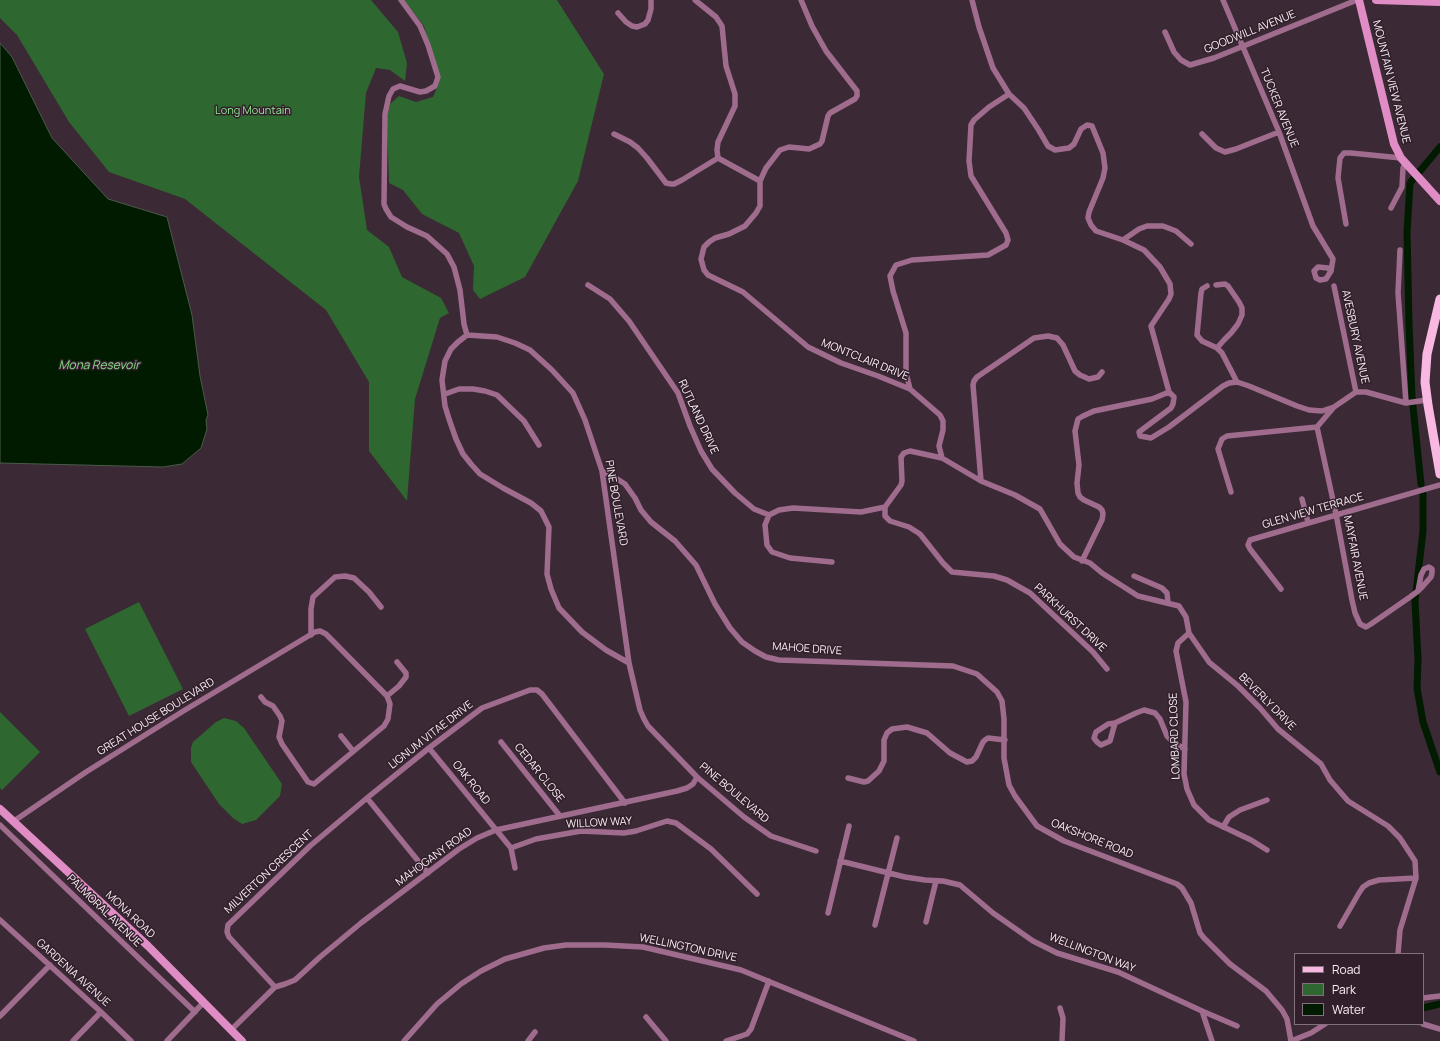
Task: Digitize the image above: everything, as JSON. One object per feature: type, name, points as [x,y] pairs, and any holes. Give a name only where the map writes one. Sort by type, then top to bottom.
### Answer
[{"type":"main road","points":[[1440,299],[1426,361],[1423,400],[1440,474]]},
{"type":"street","points":[[401,0],[420,26],[428,45],[438,77],[434,86],[426,91],[420,92],[400,86],[393,89],[389,96],[385,114],[384,204],[391,217],[427,236],[446,254],[454,268],[460,290],[464,324],[467,335],[451,349],[445,361],[442,380],[445,394],[445,406],[456,439],[463,454],[480,474],[497,485],[530,502],[542,511],[549,527],[547,574],[551,589],[559,608],[588,636],[606,650],[629,663]]},
{"type":"street","points":[[618,13],[626,22],[632,26],[638,27],[645,24],[648,20],[651,9],[651,0]]},
{"type":"street","points":[[695,0],[716,18],[722,26],[726,66],[735,94],[735,106],[729,122],[718,142],[718,158]]},
{"type":"street","points":[[718,158],[760,181],[766,168],[780,150],[789,148],[809,149],[820,144],[830,113],[855,99],[857,96],[856,91],[826,51],[812,26],[801,0]]},
{"type":"street","points":[[972,0],[979,27],[993,68],[1009,94],[1024,108],[1048,146],[1055,150],[1069,148],[1074,144],[1082,129],[1087,125],[1092,126],[1103,153],[1105,168],[1103,178],[1089,212],[1088,218],[1091,225],[1096,231],[1123,240],[1144,250],[1160,267],[1170,284],[1171,294],[1169,299],[1151,326],[1169,392],[1174,397],[1174,400],[1171,408],[1140,430],[1140,436],[1151,438],[1169,428],[1229,383],[1237,382],[1249,386],[1309,410],[1322,410],[1334,407]]},
{"type":"street","name":"TUCKER AVENUE","points":[[1223,0],[1278,132],[1312,226],[1334,259],[1331,271]]},
{"type":"street","name":"GOODWILL AVENUE","points":[[1165,32],[1174,52],[1181,60],[1190,65],[1214,58],[1358,0]]},
{"type":"street","name":"MOUNTAIN VIEW AVENUE","points":[[1358,0],[1394,144],[1403,160],[1411,170],[1440,201]]},
{"type":"street","points":[[1376,0],[1440,2]]},
{"type":"street","points":[[910,389],[906,373],[906,333],[890,276],[896,265],[912,260],[988,255],[1006,245],[1008,240],[1006,233],[970,176],[969,161],[971,125],[974,120],[989,107],[1009,94]]},
{"type":"street","points":[[1202,134],[1216,148],[1225,152],[1278,132]]},
{"type":"street","points":[[614,134],[638,148],[648,158],[666,183],[674,184],[718,158]]},
{"type":"street","points":[[1346,224],[1338,178],[1340,158],[1344,153],[1403,160],[1402,187],[1391,208]]},
{"type":"street","name":"MONTCLAIR DRIVE","points":[[760,181],[760,206],[756,213],[745,226],[729,234],[716,238],[704,247],[701,259],[704,270],[708,275],[742,292],[808,347],[842,363],[910,389],[940,415],[943,421],[943,430],[939,446],[942,458]]},
{"type":"street","points":[[1123,240],[1139,229],[1147,226],[1163,226],[1176,231],[1191,244]]},
{"type":"street","points":[[1400,250],[1398,293],[1407,403]]},
{"type":"street","points":[[1216,285],[1225,284],[1228,286],[1242,308],[1242,315],[1238,324],[1232,333],[1217,348]]},
{"type":"street","name":"RUTLAND DRIVE","points":[[588,285],[610,299],[629,320],[656,359],[678,393],[701,451],[712,469],[735,493],[754,509],[769,515]]},
{"type":"street","points":[[1207,286],[1201,293],[1197,335],[1202,341],[1217,348],[1222,353],[1237,382]]},
{"type":"street","name":"AVESBURY AVENUE","points":[[1334,286],[1356,392]]},
{"type":"street","name":"PINE BOULEVARD","points":[[467,335],[497,337],[530,350],[552,370],[573,393],[585,420],[602,471],[629,663],[640,710],[648,726],[697,776],[744,817],[771,836],[816,852]]},
{"type":"street","points":[[981,481],[973,386],[977,377],[1034,338],[1048,336],[1057,338],[1063,345],[1075,370],[1080,375],[1089,379],[1098,377],[1102,372]]},
{"type":"street","points":[[445,394],[459,389],[473,389],[497,395],[524,421],[539,445]]},
{"type":"street","points":[[832,562],[790,558],[772,552],[768,545],[765,524],[769,515],[779,510],[793,508],[861,512],[884,507],[901,485],[901,457],[904,453],[910,451],[942,458],[981,481],[1015,495],[1040,509],[1060,544],[1074,558],[1082,561],[1102,520],[1103,514],[1099,507],[1084,500],[1078,493],[1077,483],[1079,465],[1075,431],[1078,419],[1094,411],[1152,399],[1169,392]]},
{"type":"street","points":[[1230,492],[1218,449],[1222,439],[1233,434],[1317,427],[1334,407],[1356,392],[1366,392],[1407,403],[1423,400]]},
{"type":"street","name":"MAYFAIR AVENUE","points":[[1317,427],[1336,514],[1352,600],[1355,613],[1360,624],[1366,627],[1418,590]]},
{"type":"street","name":"MAHOE DRIVE","points":[[602,471],[625,484],[641,510],[651,522],[675,541],[692,560],[715,604],[730,628],[742,642],[755,651],[766,657],[779,660],[885,664]]},
{"type":"street","name":"GLEN VIEW TERRACE","points":[[1281,589],[1250,549],[1250,540],[1440,485]]},
{"type":"street","points":[[1302,499],[1308,522]]},
{"type":"street","name":"PARKHURST DRIVE","points":[[884,507],[885,516],[890,521],[909,527],[920,534],[952,572],[994,576],[1007,580],[1030,593],[1093,652],[1107,669]]},
{"type":"street","name":"BEVERLY DRIVE","points":[[1082,561],[1090,563],[1102,573],[1138,596],[1168,602],[1179,606],[1186,616],[1189,633],[1208,662],[1237,685],[1278,729],[1321,764],[1330,780],[1348,801],[1388,826],[1400,838],[1415,861],[1416,878],[1400,930],[1398,953]]},
{"type":"street","points":[[261,697],[265,702],[273,706],[282,721],[279,737],[280,741],[308,782],[314,784],[384,726],[388,719],[390,704],[387,696],[326,634],[320,631],[311,635],[311,609],[313,597],[335,577],[345,576],[354,578],[369,592],[381,607]]},
{"type":"street","points":[[1134,576],[1162,588],[1167,593],[1168,602]]},
{"type":"street","name":"LOMBARD CLOSE","points":[[1189,633],[1178,643],[1176,651],[1186,702],[1184,774],[1187,789],[1194,806],[1209,820],[1268,850]]},
{"type":"street","name":"GREAT HOUSE BOULEVARD","points":[[14,821],[178,714],[311,635]]},
{"type":"street","points":[[387,696],[406,677],[406,673],[397,662]]},
{"type":"street","name":"OAKSHORE ROAD","points":[[885,664],[953,666],[977,674],[996,692],[1002,701],[1005,740],[1004,758],[1009,785],[1015,796],[1037,826],[1064,841],[1177,884],[1182,888],[1191,904],[1200,933],[1230,964],[1266,991],[1282,1010],[1287,1019],[1291,1041]]},
{"type":"street","name":"LIGNUM VITAE DRIVE","points":[[367,798],[482,708],[530,690],[537,690],[542,694],[625,803]]},
{"type":"street","points":[[1115,723],[1144,710],[1151,711],[1160,719],[1168,736],[1174,743],[1185,749]]},
{"type":"street","points":[[848,778],[864,782],[868,781],[879,771],[884,761],[884,740],[887,733],[892,729],[907,727],[927,733],[950,753],[967,762],[972,761],[976,757],[983,742],[988,738],[1005,740]]},
{"type":"street","points":[[341,736],[353,751]]},
{"type":"street","name":"CEDAR CLOSE","points":[[501,742],[560,816]]},
{"type":"street","name":"OAK ROAD","points":[[430,748],[496,830]]},
{"type":"street","name":"MAHOGANY ROAD","points":[[275,987],[295,980],[361,923],[459,848],[477,838],[496,830],[625,803],[687,788],[693,784],[697,776]]},
{"type":"street","points":[[367,798],[428,873]]},
{"type":"street","name":"MILVERTON CRESCENT","points":[[275,987],[229,937],[227,932],[228,925],[310,846],[367,798]]},
{"type":"street","points":[[1223,827],[1229,817],[1240,810],[1268,800]]},
{"type":"street","name":"MONA ROAD","points":[[1,812],[14,821],[148,946],[242,1041]]},
{"type":"street","name":"WILLOW WAY","points":[[512,848],[536,839],[582,832],[624,833],[636,831],[667,821],[676,822],[711,849],[757,894]]},
{"type":"street","name":"PALMORAL AVENUE","points":[[0,825],[195,1012]]},
{"type":"street","points":[[828,913],[848,826]]},
{"type":"street","points":[[496,830],[512,848],[515,868]]},
{"type":"street","points":[[874,925],[896,838]]},
{"type":"street","name":"WELLINGTON WAY","points":[[840,861],[905,877],[960,885],[993,913],[1033,941],[1057,953],[1118,972],[1237,1026]]},
{"type":"street","points":[[1340,926],[1362,887],[1379,880],[1416,878]]},
{"type":"street","points":[[926,922],[936,881]]},
{"type":"street","name":"GARDENIA AVENUE","points":[[0,920],[131,1041]]},
{"type":"street","name":"WELLINGTON DRIVE","points":[[404,1041],[437,1004],[461,984],[505,959],[544,948],[566,945],[643,947],[741,970],[914,1041]]},
{"type":"street","points":[[0,1016],[50,965]]},
{"type":"street","points":[[726,1041],[734,1040],[746,1034],[751,1029],[769,981]]},
{"type":"street","points":[[231,1030],[275,987]]},
{"type":"street","points":[[1424,998],[1440,996]]},
{"type":"street","points":[[167,1041],[204,1002]]},
{"type":"street","points":[[1060,1008],[1063,1018],[1062,1041]]},
{"type":"street","points":[[1202,1011],[1212,1041]]},
{"type":"street","points":[[73,1041],[101,1012]]},
{"type":"street","points":[[646,1017],[666,1041]]},
{"type":"street","points":[[1424,1024],[1440,1029]]},
{"type":"street","points":[[1291,1041],[1311,1033],[1323,1025]]},
{"type":"street","points":[[528,1041],[535,1032]]},
{"type":"green space","name":"Long Mountain","points":[[0,0],[371,0],[398,32],[407,63],[405,81],[390,70],[376,68],[366,93],[359,177],[367,230],[389,247],[402,277],[441,298],[449,313],[440,318],[415,399],[407,501],[369,451],[369,382],[326,310],[185,199],[109,172],[69,122],[17,35],[0,18]]},
{"type":"green space","points":[[404,0],[557,0],[604,74],[578,181],[525,277],[480,299],[473,290],[474,266],[459,233],[422,214],[403,190],[389,183],[387,118],[390,104],[399,96],[416,102],[433,97],[439,83],[424,26]]},
{"type":"green space","points":[[139,602],[183,689],[129,716],[85,629]]},
{"type":"green space","points":[[0,712],[40,752],[2,790],[0,788]]},
{"type":"green space","points":[[224,718],[236,721],[244,728],[282,784],[280,796],[256,820],[242,824],[233,818],[219,804],[191,762],[191,748],[193,742],[216,722]]},
{"type":"water","name":"Mona Resevoir","points":[[0,43],[12,57],[52,138],[108,199],[167,217],[192,315],[200,376],[208,415],[206,420],[207,429],[201,448],[182,464],[163,467],[0,463]]},
{"type":"waterway","points":[[1421,484],[1412,397],[1407,232],[1410,183],[1440,147]]},
{"type":"waterway","points":[[1423,494],[1423,531],[1415,601],[1418,660],[1417,688],[1423,722],[1440,772]]},
{"type":"waterway","points":[[1424,1008],[1440,1004]]}]
